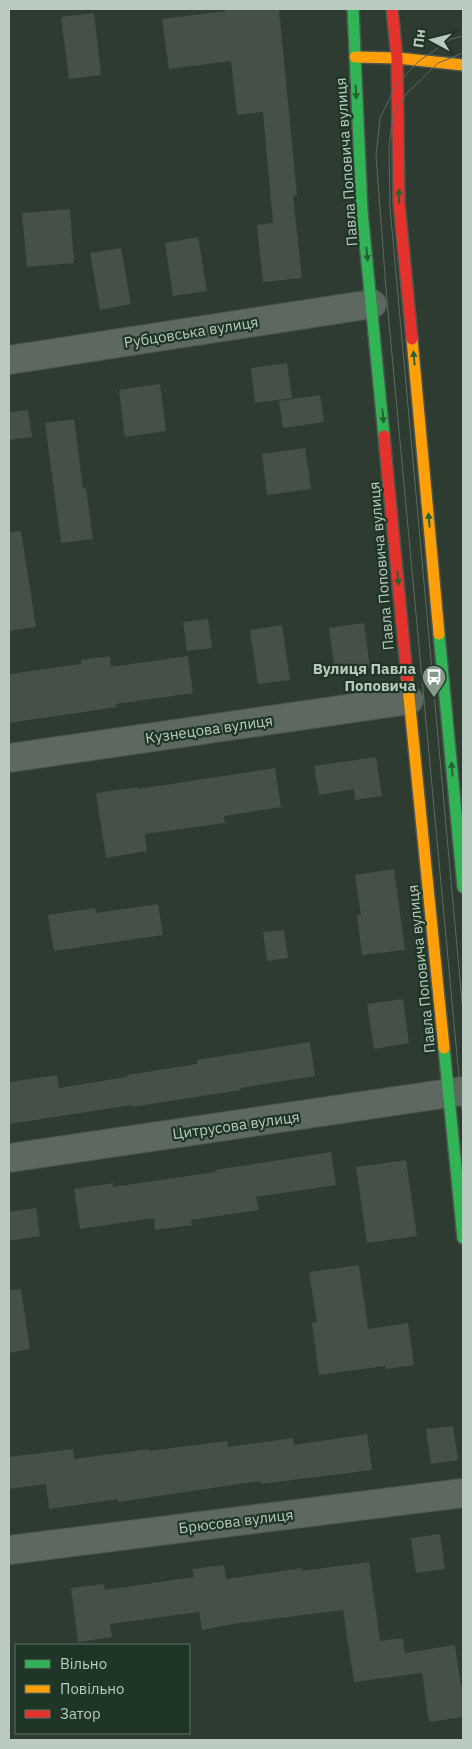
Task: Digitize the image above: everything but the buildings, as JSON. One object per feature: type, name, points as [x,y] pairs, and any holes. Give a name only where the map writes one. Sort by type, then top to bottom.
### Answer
[{"type":"main road","name":"Павла Поповича вулиця","points":[[353,9],[362,211],[409,700],[456,1093],[463,1238]]},
{"type":"main road","points":[[392,9],[397,58],[399,203],[463,887]]},
{"type":"main road","points":[[355,57],[397,58],[463,65]]},
{"type":"street","name":"Рубцовська вулиця","points":[[9,360],[372,304]]},
{"type":"street","name":"Кузнецова вулиця","points":[[9,758],[409,700]]},
{"type":"street","name":"Цитрусова вулиця","points":[[9,1158],[456,1093]]},
{"type":"street","name":"Брюсова вулиця","points":[[9,1550],[463,1493]]},
{"type":"tram line","points":[[463,36],[451,39],[419,61],[397,84],[380,118],[376,156],[387,301],[463,1120]]},
{"type":"tram line","points":[[463,53],[438,63],[406,94],[393,117],[389,145],[390,207],[463,1013]]},
{"type":"traffic: fast","points":[[353,9],[362,211],[384,436]]},
{"type":"traffic: fast","points":[[439,634],[463,887]]},
{"type":"traffic: fast","points":[[444,1048],[463,1238]]},
{"type":"traffic: slow","points":[[355,57],[397,58],[463,65]]},
{"type":"traffic: slow","points":[[412,339],[439,634]]},
{"type":"traffic: slow","points":[[407,677],[444,1048]]},
{"type":"traffic: jam","points":[[392,9],[397,58],[399,203],[412,339]]},
{"type":"traffic: jam","points":[[384,436],[407,677]]},
{"type":"place","name":"Вулиця Павла Поповича","points":[[434,698]]}]
